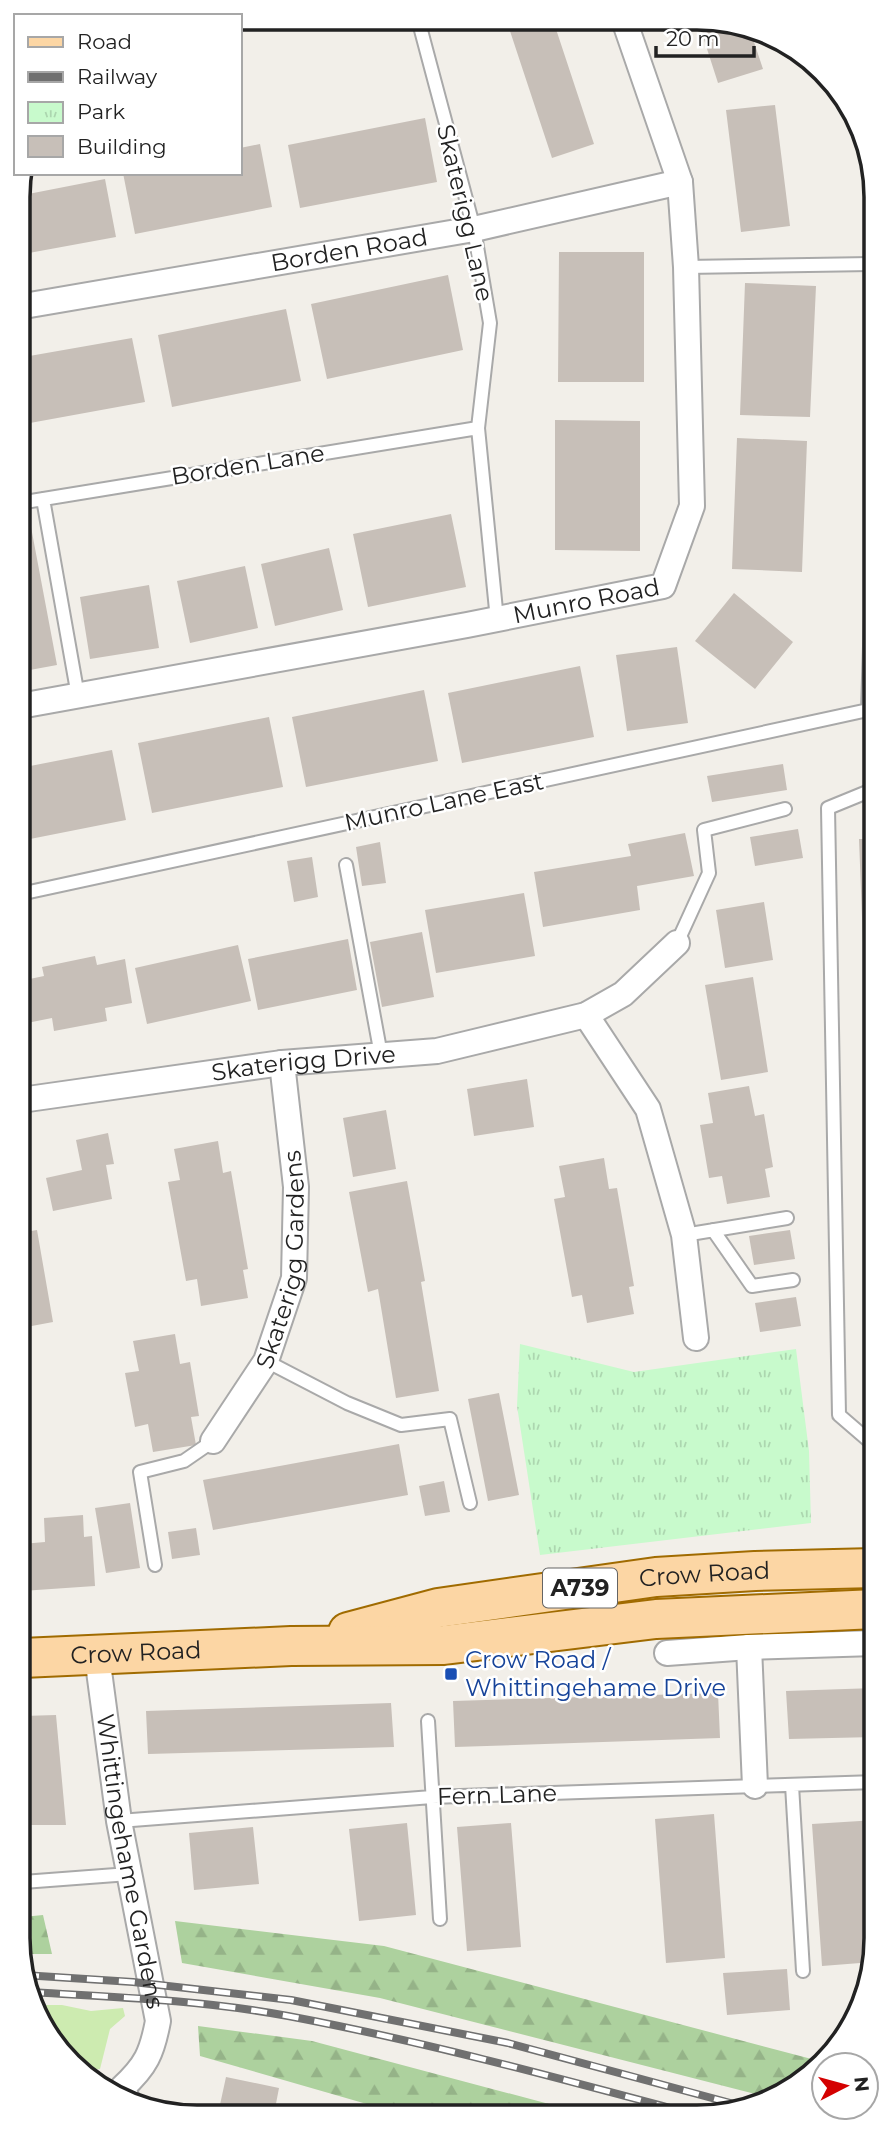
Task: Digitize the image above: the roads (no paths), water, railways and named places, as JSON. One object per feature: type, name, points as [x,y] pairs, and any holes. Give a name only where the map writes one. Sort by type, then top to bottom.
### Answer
[{"type":"main road","name":"Crow Road","points":[[291,1646],[438,1608],[656,1577],[864,1568]]},
{"type":"main road","name":"Crow Road","points":[[30,1658],[291,1646],[444,1645],[656,1619],[864,1610]]},
{"type":"street","name":"Munro Road","points":[[30,704],[497,620],[663,586],[692,506],[686,267],[680,182],[627,30]]},
{"type":"street","name":"Borden Road","points":[[30,305],[474,229],[680,182]]},
{"type":"street","name":"Skaterigg Drive","points":[[30,1099],[282,1063],[437,1051],[586,1015],[623,994],[677,943]]},
{"type":"street","points":[[586,1015],[648,1110],[684,1235],[696,1338]]},
{"type":"street","name":"Skaterigg Gardens","points":[[213,1441],[266,1360],[294,1278],[296,1187],[282,1063]]},
{"type":"street","points":[[667,1653],[864,1643]]},
{"type":"street","points":[[749,1647],[755,1786]]},
{"type":"street","name":"Whittingehame Gardens","points":[[97,1656],[119,1821],[158,2021],[153,2047],[141,2070],[124,2088]]},
{"type":"lane","name":"Skaterigg Lane","points":[[421,30],[474,229],[489,323],[478,428],[497,620]]},
{"type":"lane","points":[[686,267],[864,264]]},
{"type":"lane","name":"Borden Lane","points":[[30,501],[478,428]]},
{"type":"lane","points":[[43,499],[78,696]]},
{"type":"lane","name":"Munro Lane East","points":[[30,892],[864,711]]},
{"type":"lane","points":[[864,794],[828,808],[839,1415],[864,1437]]},
{"type":"lane","points":[[677,943],[709,873],[704,830],[785,810]]},
{"type":"lane","points":[[346,865],[381,1055]]},
{"type":"lane","points":[[684,1235],[787,1218]]},
{"type":"lane","points":[[713,1230],[752,1286],[793,1280]]},
{"type":"lane","points":[[266,1360],[347,1403],[401,1425],[450,1419],[470,1503]]},
{"type":"lane","points":[[155,1565],[141,1472],[184,1461],[213,1441]]},
{"type":"lane","points":[[428,1721],[440,1919]]},
{"type":"lane","name":"Fern Lane","points":[[119,1821],[432,1797],[864,1782]]},
{"type":"lane","points":[[792,1785],[803,1971]]},
{"type":"lane","points":[[30,1881],[129,1874]]},
{"type":"railway","points":[[34,1976],[133,1982],[291,2000],[508,2043],[728,2102]]},
{"type":"railway","points":[[39,1993],[191,2003],[288,2016],[438,2048],[658,2105]]},
{"type":"place","name":"Crow Road / Whittingehame Drive","points":[[451,1674]]}]
